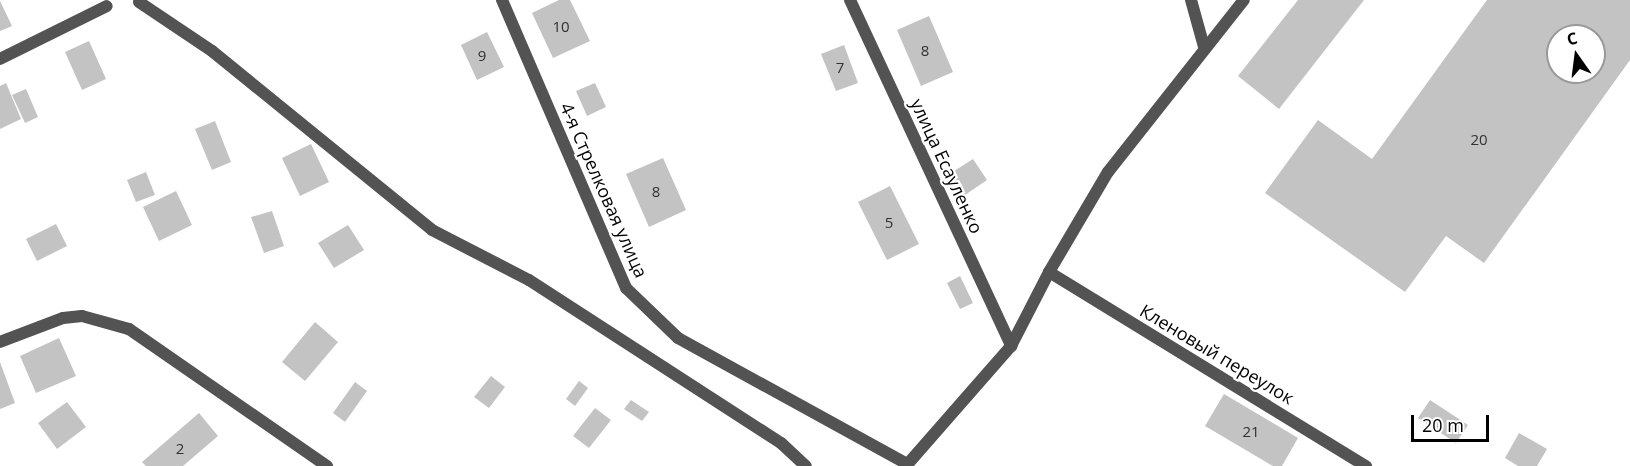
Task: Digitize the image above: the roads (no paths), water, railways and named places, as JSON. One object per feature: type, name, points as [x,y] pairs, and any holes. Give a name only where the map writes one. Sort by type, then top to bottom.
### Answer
[{"type":"street","name":"4-я Стрелковая улица","points":[[502,0],[626,288],[678,338],[907,465]]},
{"type":"street","name":"улица Есауленко","points":[[850,0],[1011,346]]},
{"type":"street","points":[[1191,0],[1204,47]]},
{"type":"street","points":[[907,465],[1011,346],[1049,272],[1108,172],[1204,47],[1244,0]]},
{"type":"street","points":[[139,2],[212,51],[432,230],[529,280],[781,443],[806,466]]},
{"type":"street","points":[[0,59],[107,6]]},
{"type":"street","name":"Кленовый переулок","points":[[1049,272],[1366,466]]},
{"type":"street","points":[[0,342],[63,318],[82,316],[129,330],[327,466]]}]
